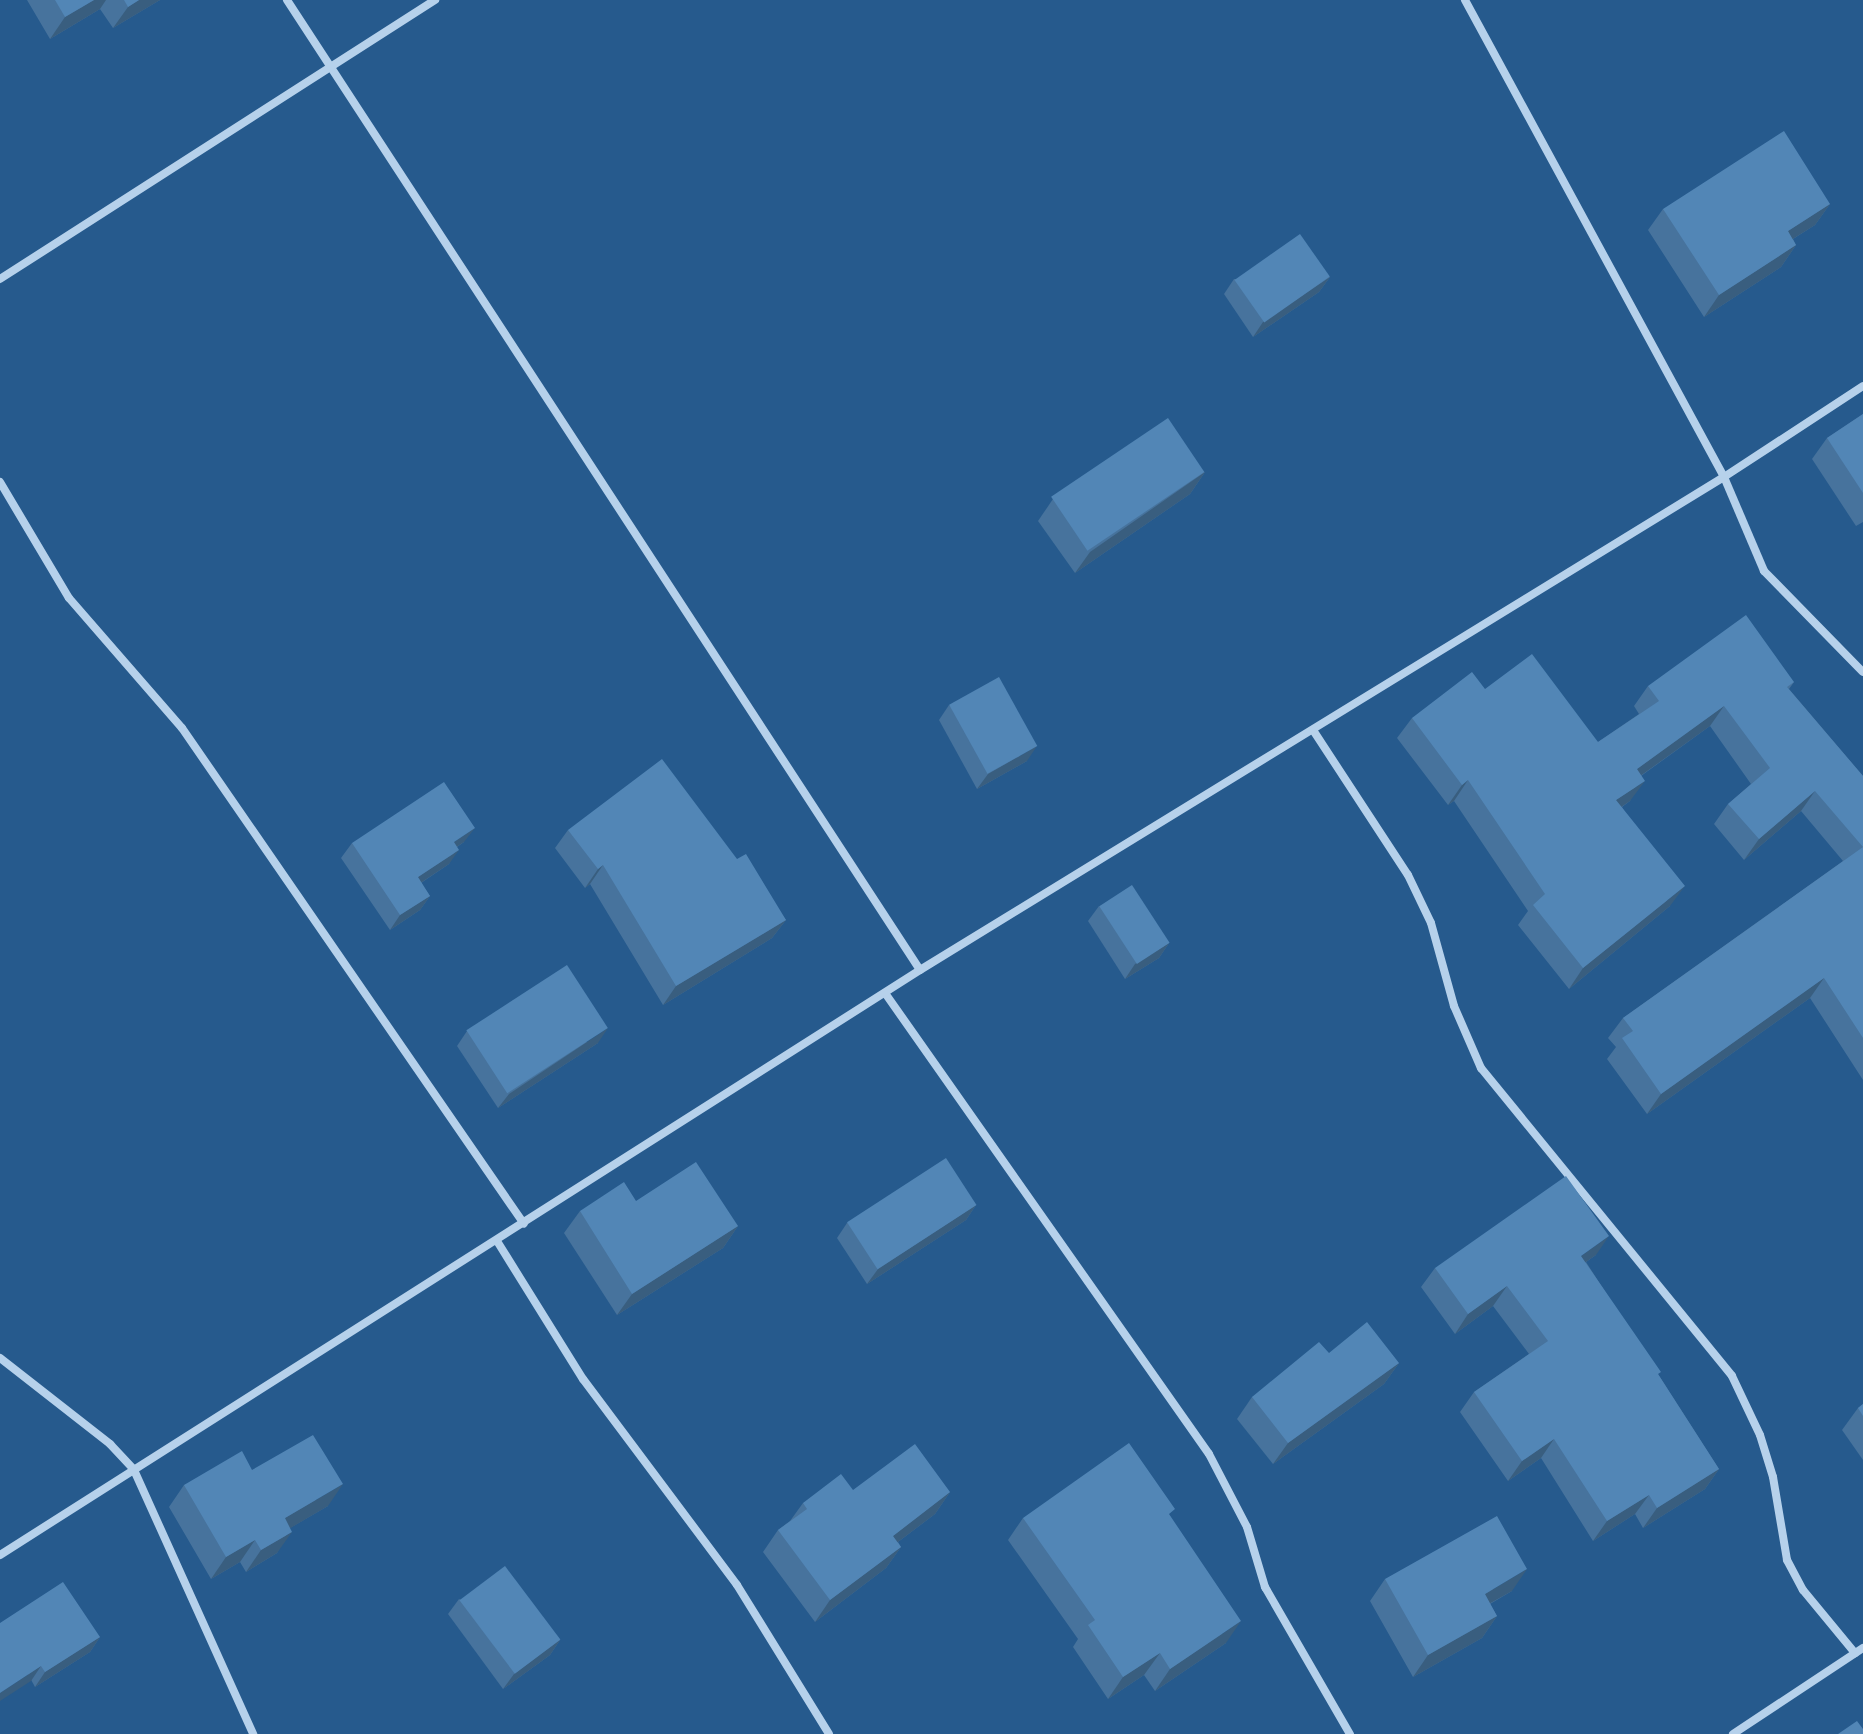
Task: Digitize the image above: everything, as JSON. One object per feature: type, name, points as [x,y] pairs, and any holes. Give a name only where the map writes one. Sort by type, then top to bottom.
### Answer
[{"type":"street","points":[[287,0],[920,970]]},
{"type":"street","points":[[0,279],[435,0]]},
{"type":"street","points":[[1465,0],[1724,477],[1764,571],[1863,672]]},
{"type":"street","points":[[0,1555],[920,970],[1724,477],[1863,386]]},
{"type":"street","points":[[0,482],[69,598],[182,728],[524,1224]]},
{"type":"street","points":[[1313,730],[1408,875],[1431,923],[1454,1006],[1481,1068],[1732,1376],[1760,1435],[1773,1477],[1787,1560],[1803,1590],[1859,1651],[1733,1734]]},
{"type":"street","points":[[885,993],[1209,1454],[1247,1527],[1265,1587],[1350,1734]]},
{"type":"street","points":[[497,1241],[583,1379],[737,1585],[829,1734]]},
{"type":"street","points":[[0,1358],[110,1444],[134,1470],[253,1734]]},
{"type":"building","points":[[55,0],[94,0],[65,17]]},
{"type":"building","points":[[124,0],[139,0],[128,7]]},
{"type":"building","points":[[1784,131],[1830,204],[1788,231],[1796,245],[1719,295],[1663,209]]},
{"type":"building","points":[[1300,234],[1330,277],[1264,322],[1234,280]]},
{"type":"building","points":[[1863,414],[1863,493],[1827,438]]},
{"type":"building","points":[[1168,418],[1204,472],[1087,551],[1051,497]]},
{"type":"building","points":[[1746,615],[1794,682],[1787,687],[1863,776],[1863,847],[1815,791],[1759,839],[1728,804],[1770,768],[1724,706],[1637,769],[1645,781],[1616,800],[1685,886],[1583,968],[1533,905],[1545,894],[1468,780],[1462,785],[1412,718],[1472,672],[1485,689],[1532,654],[1598,742],[1659,701],[1648,686]]},
{"type":"building","points":[[999,677],[1037,746],[987,774],[949,705]]},
{"type":"building","points":[[662,759],[737,859],[746,854],[786,920],[676,986],[603,865],[598,869],[568,830]]},
{"type":"building","points":[[444,782],[475,828],[454,842],[459,850],[418,877],[430,896],[400,915],[352,843]]},
{"type":"building","points":[[1863,847],[1863,1038],[1824,978],[1661,1094],[1622,1038],[1633,1031],[1623,1018]]},
{"type":"building","points":[[1132,885],[1170,943],[1137,964],[1099,906]]},
{"type":"building","points":[[567,965],[608,1028],[507,1093],[466,1030]]},
{"type":"building","points":[[946,1158],[976,1205],[878,1269],[847,1222]]},
{"type":"building","points":[[696,1162],[738,1226],[632,1294],[580,1211],[624,1182],[636,1201]]},
{"type":"building","points":[[1566,1176],[1609,1236],[1581,1256],[1661,1372],[1658,1374],[1719,1469],[1657,1508],[1649,1495],[1607,1521],[1554,1439],[1522,1461],[1474,1392],[1548,1341],[1507,1286],[1468,1314],[1435,1268]]},
{"type":"building","points":[[1367,1322],[1399,1363],[1288,1443],[1252,1397],[1319,1342],[1329,1353]]},
{"type":"building","points":[[313,1435],[343,1484],[285,1518],[292,1532],[261,1550],[255,1540],[226,1557],[184,1485],[242,1451],[252,1470]]},
{"type":"building","points":[[1129,1443],[1175,1509],[1169,1514],[1241,1621],[1170,1669],[1160,1653],[1123,1677],[1088,1625],[1095,1620],[1023,1518]]},
{"type":"building","points":[[915,1444],[950,1492],[893,1536],[901,1547],[830,1600],[778,1530],[807,1509],[803,1503],[841,1474],[853,1490]]},
{"type":"building","points":[[1497,1516],[1527,1569],[1485,1594],[1497,1616],[1428,1655],[1385,1579]]},
{"type":"building","points":[[505,1566],[560,1639],[515,1674],[459,1600]]},
{"type":"building","points":[[63,1582],[100,1637],[45,1672],[41,1666],[0,1693],[0,1623]]},
{"type":"building","points":[[1857,1721],[1863,1734],[1838,1734]]}]
